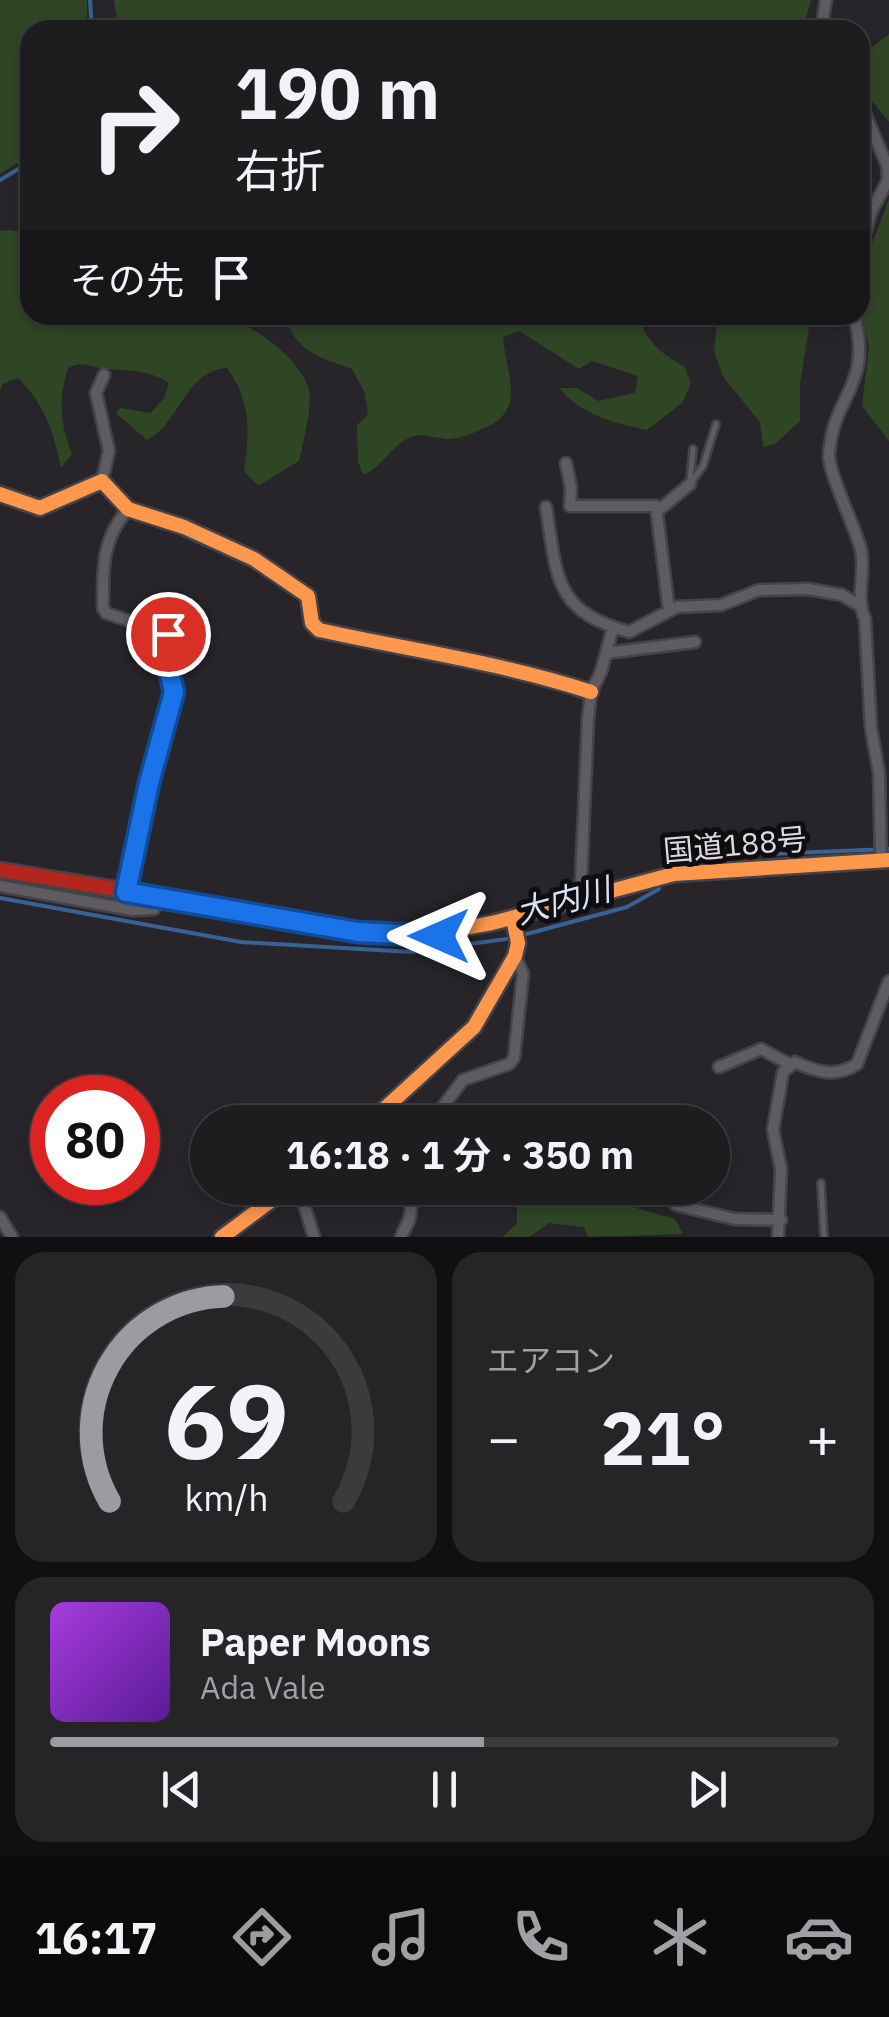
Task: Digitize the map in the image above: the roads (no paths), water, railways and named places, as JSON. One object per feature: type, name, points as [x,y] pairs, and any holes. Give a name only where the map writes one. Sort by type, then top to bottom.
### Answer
[{"type":"main road","points":[[0,494],[40,508],[102,481],[128,510],[184,527],[273,569],[308,596],[312,622],[319,630],[476,665],[521,669],[591,692]]},
{"type":"main road","name":"国道188号","points":[[0,870],[399,936],[515,937],[584,898],[644,880],[692,872],[885,861]]},
{"type":"main road","points":[[389,1105],[474,1027],[515,937]]},
{"type":"main road","points":[[222,1237],[265,1205]]},
{"type":"street","points":[[870,125],[887,165],[888,180],[870,216]]},
{"type":"street","points":[[857,325],[862,343],[861,365],[838,417],[828,462],[860,545],[860,605],[885,861]]},
{"type":"street","points":[[102,481],[110,452],[96,393],[104,375]]},
{"type":"street","points":[[566,463],[570,506],[644,505],[659,510],[669,611]]},
{"type":"street","points":[[659,510],[690,484]]},
{"type":"street","points":[[546,507],[562,590],[581,611],[613,627],[630,632],[677,607],[721,605],[743,594],[779,588],[830,592],[860,605]]},
{"type":"street","points":[[126,892],[149,783],[174,692],[164,649],[168,634],[106,613],[103,608],[103,556],[108,538],[128,510]]},
{"type":"street","points":[[584,898],[583,800],[591,692],[613,627]]},
{"type":"street","points":[[606,653],[695,642]]},
{"type":"street","points":[[0,886],[133,910],[154,909],[157,897]]},
{"type":"street","points":[[444,1105],[463,1080],[509,1064],[514,1058],[523,974],[515,937]]},
{"type":"street","points":[[778,1237],[781,1170],[772,1130],[783,1072],[795,1062],[820,1074],[850,1070],[857,1064],[889,980]]},
{"type":"street","points":[[718,1067],[761,1048],[789,1064]]},
{"type":"street","points":[[304,1205],[314,1237]]},
{"type":"street","points":[[401,1237],[411,1205]]},
{"type":"street","points":[[676,1205],[735,1219],[780,1220]]},
{"type":"street","points":[[0,1216],[12,1237]]},
{"type":"lane","points":[[690,484],[704,466],[716,424]]},
{"type":"lane","points":[[690,484],[693,449]]},
{"type":"lane","points":[[820,1184],[824,1237]]},
{"type":"waterway","points":[[90,0],[91,20]]},
{"type":"waterway","points":[[0,180],[20,168]]},
{"type":"waterway","name":"大内川","points":[[665,865],[745,855],[889,849]]},
{"type":"waterway","name":"大内川","points":[[523,935],[627,907],[659,889]]},
{"type":"waterway","name":"大内川","points":[[0,898],[241,942],[411,952],[513,938]]}]
